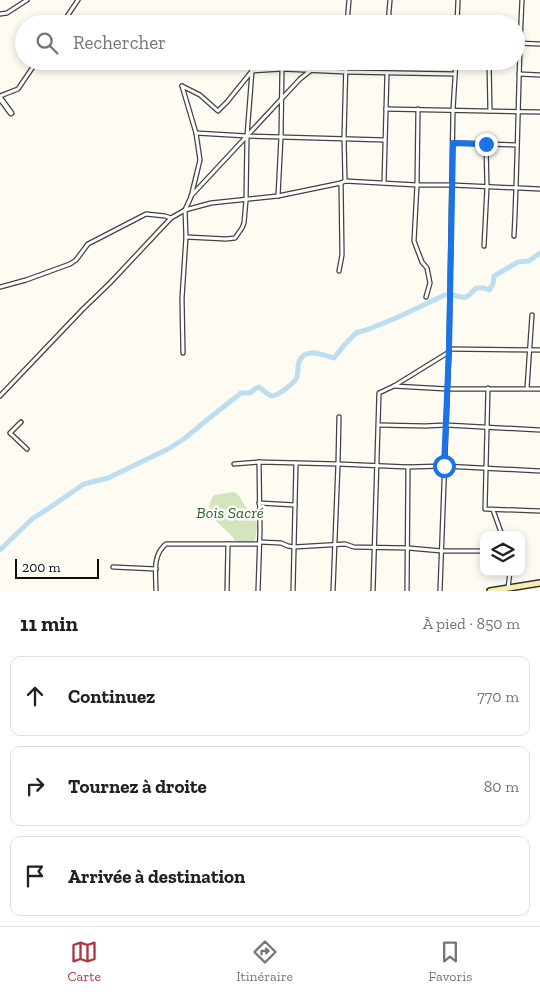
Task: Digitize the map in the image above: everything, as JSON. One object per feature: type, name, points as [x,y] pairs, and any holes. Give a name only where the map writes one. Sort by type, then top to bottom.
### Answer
[{"type":"main road","points":[[490,591],[540,583]]},
{"type":"street","points":[[0,14],[7,13],[27,0]]},
{"type":"street","points":[[68,15],[78,0]]},
{"type":"street","points":[[347,15],[349,0]]},
{"type":"street","points":[[389,15],[390,0]]},
{"type":"street","points":[[457,15],[458,0]]},
{"type":"street","points":[[521,15],[522,0]]},
{"type":"street","points":[[525,43],[540,44]]},
{"type":"street","points":[[11,113],[0,97],[18,89],[31,70]]},
{"type":"street","points":[[183,353],[182,298],[186,237],[185,210],[200,160],[196,133],[182,86],[200,96],[218,111],[252,71],[267,70]]},
{"type":"street","points":[[278,196],[282,70]]},
{"type":"street","points":[[296,70],[455,74]]},
{"type":"street","points":[[440,591],[449,350],[455,70]]},
{"type":"street","points":[[489,70],[490,111]]},
{"type":"street","points":[[514,236],[519,70]]},
{"type":"street","points":[[186,237],[235,238],[242,228],[246,200],[247,136],[252,71]]},
{"type":"street","points":[[190,197],[300,78],[310,71]]},
{"type":"street","points":[[339,271],[342,255],[346,72]]},
{"type":"street","points":[[384,183],[387,73]]},
{"type":"street","points":[[519,74],[540,75]]},
{"type":"street","points":[[386,109],[540,112]]},
{"type":"street","points":[[418,110],[414,241],[422,262],[427,268],[430,283],[426,298]]},
{"type":"street","points":[[196,133],[385,140]]},
{"type":"street","points":[[453,143],[518,145]]},
{"type":"street","points":[[484,246],[487,187],[486,144]]},
{"type":"street","points":[[0,396],[171,218],[185,210],[211,203],[278,196],[343,182],[540,189]]},
{"type":"street","points":[[0,287],[70,264],[76,260],[88,244],[146,214],[171,218]]},
{"type":"street","points":[[527,388],[532,315]]},
{"type":"street","points":[[373,591],[379,393],[394,386],[449,350],[540,350]]},
{"type":"street","points":[[394,386],[447,389],[540,389]]},
{"type":"street","points":[[488,388],[485,510],[540,511]]},
{"type":"street","points":[[333,591],[339,417]]},
{"type":"street","points":[[21,422],[10,433],[27,450]]},
{"type":"street","points":[[379,425],[446,425],[540,430]]},
{"type":"street","points":[[234,464],[259,462],[408,467],[444,466],[540,471]]},
{"type":"street","points":[[258,591],[260,543],[259,462]]},
{"type":"street","points":[[293,591],[296,463]]},
{"type":"street","points":[[407,591],[408,467]]},
{"type":"street","points":[[259,503],[295,505]]},
{"type":"street","points":[[494,510],[501,531]]},
{"type":"street","points":[[156,591],[157,555],[166,544],[280,543],[294,547],[345,544],[354,547],[480,551]]},
{"type":"street","points":[[226,591],[228,544]]},
{"type":"street","points":[[114,567],[156,568]]},
{"type":"street","points":[[508,588],[510,576]]},
{"type":"green space","name":"Bois Sacré","points":[[234,492],[240,496],[244,505],[256,519],[257,526],[255,540],[253,541],[242,543],[235,541],[212,516],[210,503],[214,495]]},
{"type":"waterway","points":[[454,295],[467,297],[476,288],[489,290],[493,284],[494,276],[518,262],[529,261],[540,253]]},
{"type":"waterway","points":[[0,550],[32,519],[84,484],[108,478],[168,449],[184,439],[241,393],[250,393],[259,387],[272,396],[282,391],[296,379],[299,361],[306,354],[318,354],[334,358],[356,333],[396,318],[445,295]]},
{"type":"route","points":[[444,466],[449,349],[453,143],[486,144]]}]
